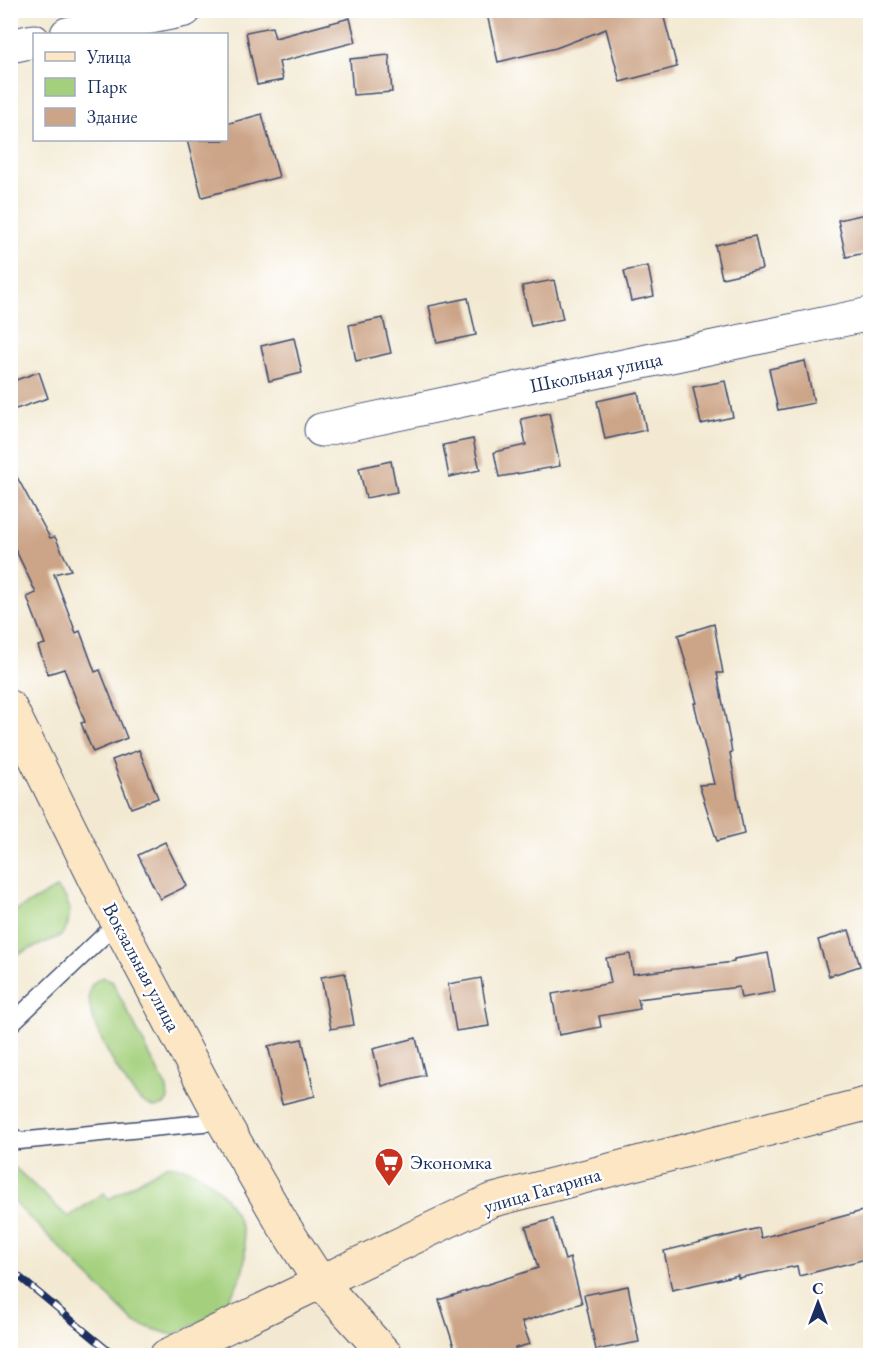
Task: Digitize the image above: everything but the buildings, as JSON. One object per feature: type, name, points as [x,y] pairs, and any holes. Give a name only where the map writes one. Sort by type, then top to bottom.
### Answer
[{"type":"main road","name":"Вокзальная улица","points":[[10,707],[118,922],[223,1121],[282,1223],[320,1282],[387,1356]]},
{"type":"main road","name":"улица Гагарина","points":[[166,1356],[490,1201],[870,1103]]},
{"type":"street","points":[[72,33],[185,10]]},
{"type":"street","points":[[10,46],[33,41]]},
{"type":"street","name":"Школьная улица","points":[[321,430],[870,314]]},
{"type":"lane","points":[[10,1025],[118,922]]},
{"type":"lane","points":[[10,1134],[19,1141],[223,1121]]},
{"type":"green space","points":[[56,888],[65,897],[70,909],[68,924],[61,936],[11,957],[11,911],[19,909]]},
{"type":"green space","points":[[102,977],[112,981],[167,1089],[168,1099],[164,1105],[155,1108],[139,1099],[122,1077],[104,1045],[91,1012],[89,997],[91,986]]},
{"type":"green space","points":[[10,1163],[68,1217],[104,1193],[109,1199],[166,1165],[183,1167],[198,1173],[224,1197],[237,1217],[244,1238],[243,1269],[231,1296],[217,1311],[172,1335],[135,1323],[11,1199]]},
{"type":"railway","points":[[10,1269],[115,1356]]},
{"type":"place","name":"Экономка","points":[[389,1188]]}]
